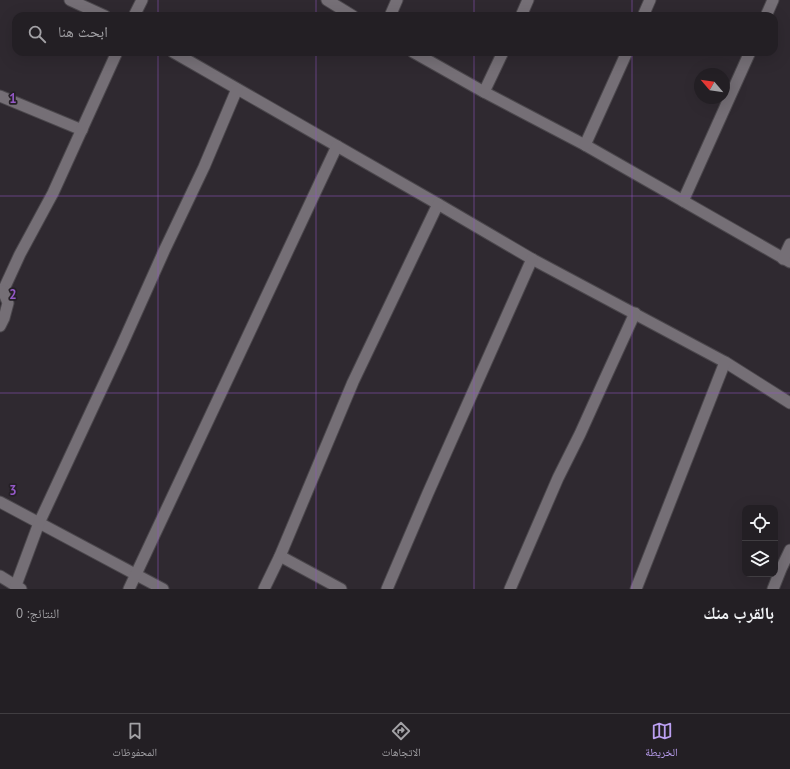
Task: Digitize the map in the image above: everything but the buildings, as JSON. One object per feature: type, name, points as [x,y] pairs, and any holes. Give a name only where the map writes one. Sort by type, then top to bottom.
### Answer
[{"type":"street","points":[[70,0],[96,12]]},
{"type":"street","points":[[136,12],[142,0]]},
{"type":"street","points":[[327,0],[346,12]]},
{"type":"street","points":[[392,12],[397,0]]},
{"type":"street","points":[[523,12],[528,0]]},
{"type":"street","points":[[645,12],[650,0]]},
{"type":"street","points":[[768,12],[773,0]]},
{"type":"street","points":[[0,326],[8,303],[2,291],[53,193],[115,56]]},
{"type":"street","points":[[180,56],[532,259],[725,362],[790,403]]},
{"type":"street","points":[[421,56],[484,92],[585,145],[787,260],[790,244]]},
{"type":"street","points":[[484,92],[501,56]]},
{"type":"street","points":[[585,145],[625,56]]},
{"type":"street","points":[[683,201],[748,56]]},
{"type":"street","points":[[0,576],[19,587],[39,523],[204,167],[237,89]]},
{"type":"street","points":[[0,96],[82,130]]},
{"type":"street","points":[[129,589],[337,146]]},
{"type":"street","points":[[264,589],[280,556],[353,382],[438,204]]},
{"type":"street","points":[[387,589],[532,259]]},
{"type":"street","points":[[510,589],[555,486],[635,313]]},
{"type":"street","points":[[636,589],[725,362]]},
{"type":"street","points":[[0,502],[135,575],[164,589]]},
{"type":"street","points":[[773,589],[790,550]]},
{"type":"street","points":[[280,556],[342,589]]}]
